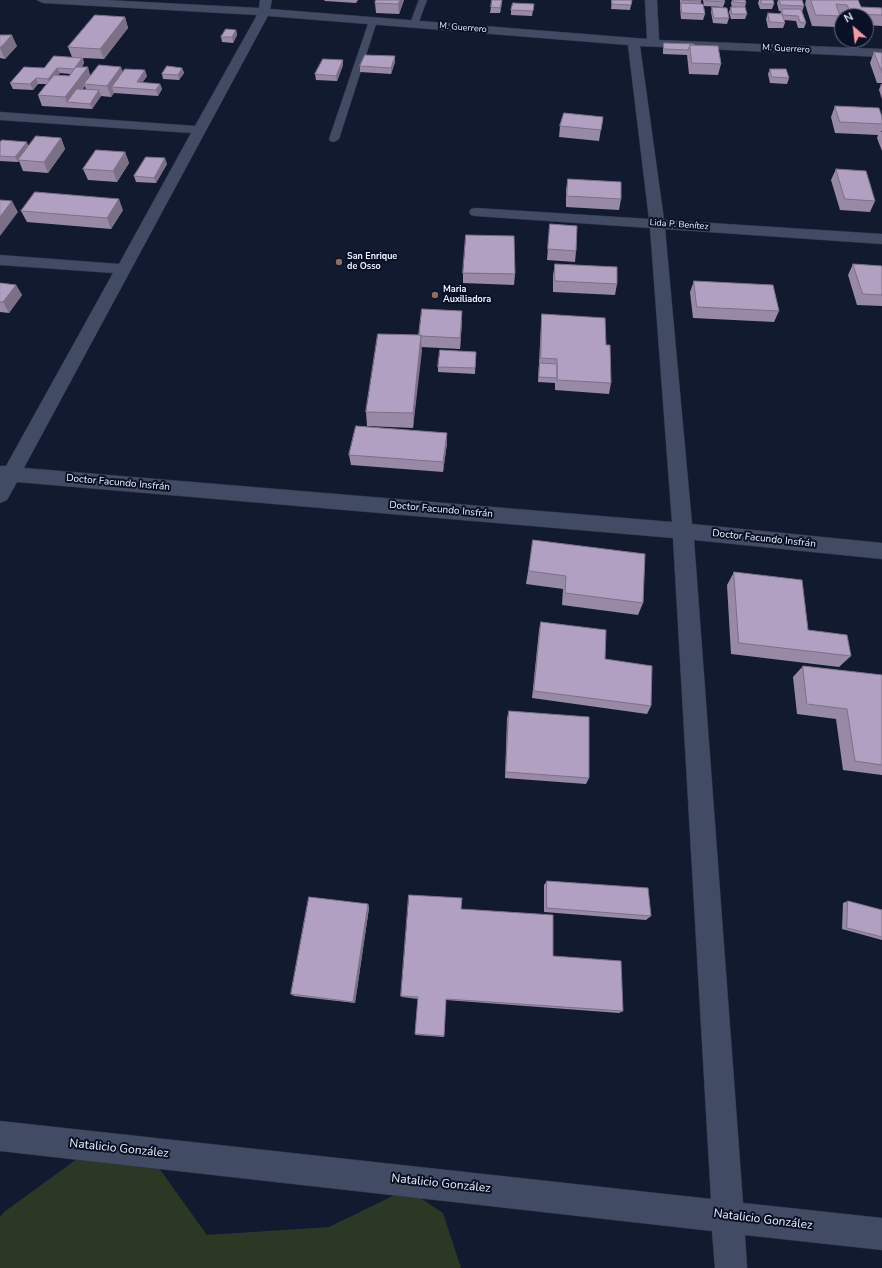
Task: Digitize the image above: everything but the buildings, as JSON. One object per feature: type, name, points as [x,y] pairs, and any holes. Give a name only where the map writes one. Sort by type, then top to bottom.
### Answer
[{"type":"street","name":"M. Guerrero","points":[[43,0],[265,6],[373,21],[644,42],[882,53]]},
{"type":"street","points":[[651,0],[644,42],[657,224],[683,530],[731,1268]]},
{"type":"street","points":[[0,495],[6,474],[124,269],[200,130],[265,6]]},
{"type":"street","points":[[0,116],[200,130]]},
{"type":"street","name":"Lida P. Benítez","points":[[476,212],[882,239]]},
{"type":"street","points":[[0,260],[124,269]]},
{"type":"street","name":"Doctor Facundo Insfrán","points":[[6,474],[683,530],[882,551]]},
{"type":"street","name":"Natalicio González","points":[[0,1136],[882,1234]]},
{"type":"lane","points":[[414,24],[423,0]]},
{"type":"lane","points":[[334,139],[373,21]]},
{"type":"green space","points":[[81,1156],[156,1164],[207,1235],[329,1227],[407,1189],[443,1213],[461,1268],[0,1268],[0,1217],[4,1212]]},
{"type":"place","name":"San Enrique de Osso","points":[[339,262]]},
{"type":"place","name":"Maria Auxiliadora","points":[[435,295]]}]
